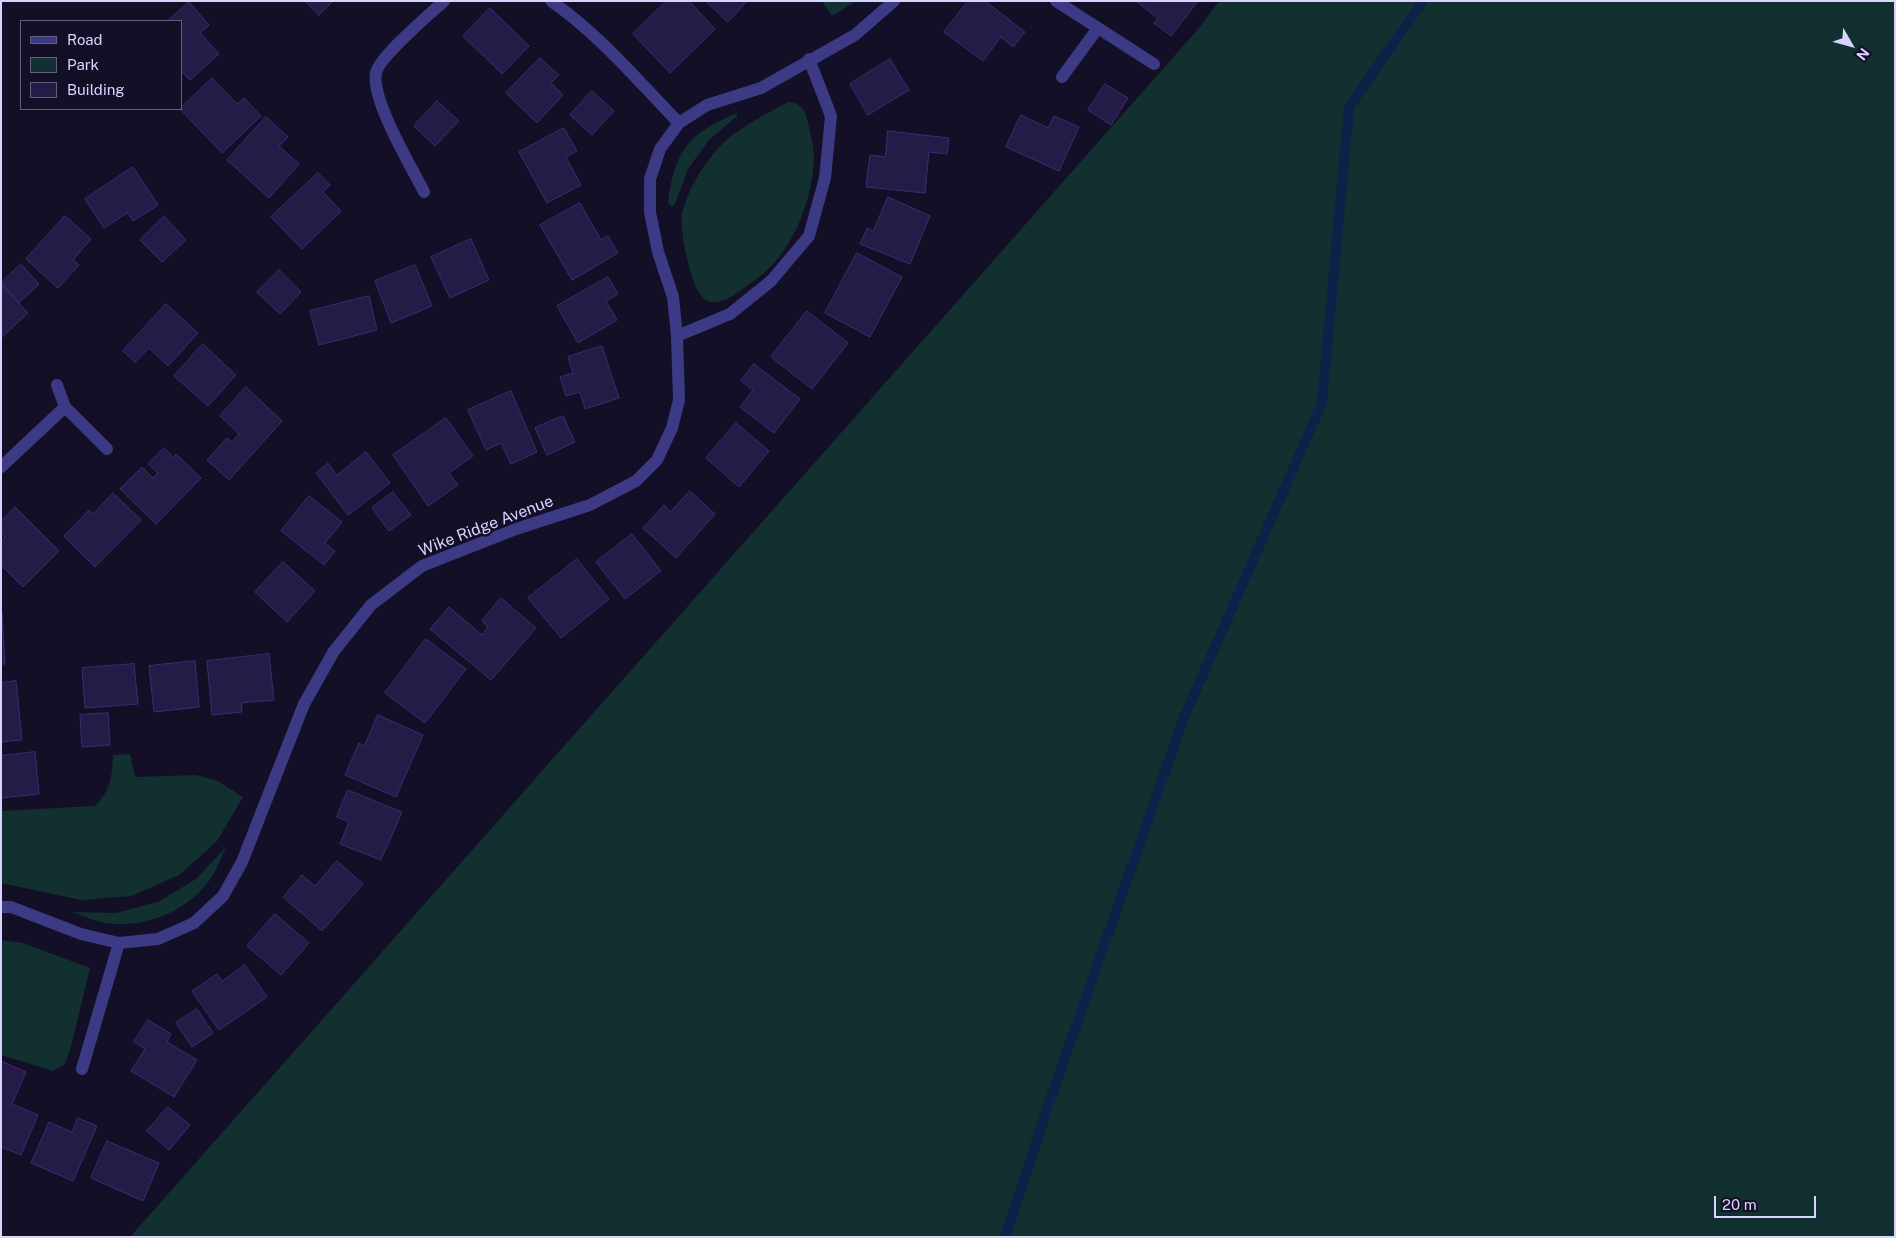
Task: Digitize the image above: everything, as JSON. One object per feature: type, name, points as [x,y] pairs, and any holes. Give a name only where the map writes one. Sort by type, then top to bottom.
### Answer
[{"type":"street","points":[[424,192],[377,93],[376,72],[387,55],[444,1]]},
{"type":"street","points":[[550,1],[568,13],[612,54],[679,123]]},
{"type":"street","name":"Wike Ridge Avenue","points":[[1,907],[10,907],[81,934],[119,943],[158,939],[194,923],[223,896],[242,862],[304,704],[334,651],[372,605],[422,566],[516,529],[590,505],[636,481],[657,460],[672,428],[679,400],[678,336],[673,296],[658,252],[650,212],[650,179],[660,149],[679,123],[707,105],[761,88],[809,59],[855,35],[894,1]]},
{"type":"street","points":[[1056,1],[1154,64]]},
{"type":"street","points":[[1062,77],[1098,28]]},
{"type":"street","points":[[678,336],[730,314],[771,281],[809,236],[825,178],[831,116],[809,59]]},
{"type":"street","points":[[57,385],[65,407],[107,449]]},
{"type":"street","points":[[1,467],[65,407]]},
{"type":"street","points":[[82,1069],[119,943]]},
{"type":"green space","points":[[822,1],[856,1],[832,16]]},
{"type":"green space","points":[[1219,1],[1895,1],[1895,1237],[130,1237],[1199,28]]},
{"type":"green space","points":[[788,102],[798,104],[805,113],[814,154],[813,174],[805,208],[790,241],[768,269],[732,296],[721,301],[708,301],[701,296],[695,285],[686,253],[681,221],[687,199],[702,169],[727,140],[746,125]]},
{"type":"green space","points":[[737,113],[737,116],[709,140],[688,169],[673,207],[668,203],[671,185],[680,157],[687,146],[707,128]]},
{"type":"green space","points":[[130,754],[135,777],[196,775],[218,781],[243,797],[217,841],[179,875],[132,896],[81,900],[1,883],[1,811],[95,806],[110,782],[113,755]]},
{"type":"green space","points":[[226,847],[213,875],[204,888],[179,908],[164,915],[149,921],[117,924],[97,921],[72,912],[116,913],[158,902],[196,879]]},
{"type":"green space","points":[[1,940],[23,943],[90,968],[70,1051],[64,1065],[53,1071],[1,1055]]},
{"type":"building","points":[[305,1],[333,1],[319,15]]},
{"type":"building","points":[[667,1],[689,1],[715,29],[670,73],[633,34]]},
{"type":"building","points":[[706,1],[747,1],[728,22]]},
{"type":"building","points":[[968,1],[985,1],[1025,32],[1013,47],[1001,37],[983,61],[944,32]]},
{"type":"building","points":[[1198,1],[1171,36],[1154,23],[1158,18],[1137,2]]},
{"type":"building","points":[[189,2],[209,25],[200,33],[219,54],[190,80],[182,72],[182,20],[169,20]]},
{"type":"building","points":[[490,8],[529,46],[502,74],[463,36]]},
{"type":"building","points":[[540,58],[559,75],[551,83],[563,95],[537,123],[506,93]]},
{"type":"building","points":[[890,59],[909,90],[868,115],[850,84]]},
{"type":"building","points":[[212,78],[237,104],[244,98],[261,116],[222,153],[181,110]]},
{"type":"building","points":[[1105,84],[1128,98],[1111,125],[1088,110]]},
{"type":"building","points":[[592,91],[614,111],[592,135],[570,115]]},
{"type":"building","points":[[437,101],[459,121],[435,146],[414,126]]},
{"type":"building","points":[[1021,115],[1048,128],[1054,116],[1079,127],[1059,171],[1006,147]]},
{"type":"building","points":[[266,117],[288,137],[279,146],[299,164],[269,198],[227,160]]},
{"type":"building","points":[[564,128],[577,151],[566,157],[581,185],[547,203],[519,152]]},
{"type":"building","points":[[888,131],[949,138],[947,154],[929,152],[925,193],[866,187],[870,155],[885,157]]},
{"type":"building","points":[[133,167],[158,205],[133,221],[127,213],[104,228],[85,199]]},
{"type":"building","points":[[318,173],[330,185],[323,192],[341,211],[302,249],[271,217]]},
{"type":"building","points":[[888,197],[930,216],[910,264],[860,244],[867,228],[873,231]]},
{"type":"building","points":[[580,203],[601,240],[608,236],[618,253],[572,280],[540,225]]},
{"type":"building","points":[[65,216],[91,239],[73,260],[79,265],[58,288],[26,259]]},
{"type":"building","points":[[164,216],[186,240],[162,262],[140,240]]},
{"type":"building","points":[[471,239],[489,280],[450,298],[431,257]]},
{"type":"building","points":[[857,253],[902,277],[870,337],[825,313]]},
{"type":"building","points":[[21,264],[39,284],[19,303],[1,283]]},
{"type":"building","points":[[415,265],[432,306],[391,323],[375,281]]},
{"type":"building","points":[[279,270],[301,292],[280,314],[257,292]]},
{"type":"building","points":[[608,277],[618,294],[606,301],[617,320],[578,343],[557,306]]},
{"type":"building","points":[[1,284],[28,313],[1,338]]},
{"type":"building","points":[[369,296],[377,330],[319,345],[310,311]]},
{"type":"building","points":[[166,304],[198,333],[168,366],[149,348],[135,362],[123,351]]},
{"type":"building","points":[[807,311],[848,343],[812,389],[771,357]]},
{"type":"building","points":[[203,344],[236,375],[208,406],[174,376]]},
{"type":"building","points":[[602,346],[619,398],[585,409],[580,392],[566,396],[560,377],[573,373],[568,357]]},
{"type":"building","points":[[754,364],[800,399],[774,433],[740,407],[753,390],[741,381]]},
{"type":"building","points":[[246,387],[282,421],[229,480],[207,460],[227,438],[232,442],[239,434],[220,416]]},
{"type":"building","points":[[511,391],[537,452],[511,464],[501,443],[486,450],[468,410]]},
{"type":"building","points":[[563,416],[575,442],[547,455],[535,428]]},
{"type":"building","points":[[446,418],[473,456],[449,473],[458,485],[428,506],[393,455]]},
{"type":"building","points":[[736,423],[769,451],[739,487],[706,458]]},
{"type":"building","points":[[164,448],[173,457],[176,454],[201,478],[156,524],[120,489],[142,467],[153,478],[158,473],[148,464]]},
{"type":"building","points":[[366,452],[390,483],[348,515],[316,473],[328,463],[337,475]]},
{"type":"building","points":[[690,491],[715,514],[676,558],[643,528],[664,505],[670,512]]},
{"type":"building","points":[[393,492],[411,515],[389,531],[372,508]]},
{"type":"building","points":[[113,493],[141,520],[95,567],[64,536],[89,510],[93,514]]},
{"type":"building","points":[[309,496],[342,522],[325,543],[335,551],[324,565],[281,531]]},
{"type":"building","points":[[15,507],[59,551],[23,587],[1,565],[1,541],[5,537],[1,534],[1,521]]},
{"type":"building","points":[[632,534],[661,571],[625,599],[596,562]]},
{"type":"building","points":[[577,559],[609,599],[561,638],[528,598]]},
{"type":"building","points":[[283,562],[315,591],[287,622],[255,592]]},
{"type":"building","points":[[501,598],[536,628],[491,680],[430,629],[449,607],[482,635],[488,627],[482,621]]},
{"type":"building","points":[[2,613],[5,664],[1,664]]},
{"type":"building","points":[[426,639],[466,669],[425,723],[385,693]]},
{"type":"building","points":[[269,654],[274,700],[241,703],[242,712],[212,715],[207,661]]},
{"type":"building","points":[[195,661],[199,707],[154,712],[149,666]]},
{"type":"building","points":[[134,664],[138,704],[85,708],[82,668]]},
{"type":"building","points":[[16,681],[22,740],[1,742],[1,683]]},
{"type":"building","points":[[108,713],[110,745],[82,747],[80,715]]},
{"type":"building","points":[[378,715],[423,735],[396,797],[345,775],[359,743],[364,746]]},
{"type":"building","points":[[35,752],[39,794],[1,798],[1,756]]},
{"type":"building","points":[[348,790],[402,812],[381,860],[340,844],[349,822],[337,817]]},
{"type":"building","points":[[337,861],[363,884],[322,931],[283,897],[302,875],[315,886]]},
{"type":"building","points":[[275,914],[309,943],[281,975],[247,946]]},
{"type":"building","points":[[245,965],[267,997],[219,1030],[192,991],[217,974],[222,981]]},
{"type":"building","points":[[197,1009],[213,1033],[192,1047],[176,1023]]},
{"type":"building","points":[[148,1020],[171,1034],[167,1042],[197,1060],[174,1097],[131,1071],[145,1049],[134,1042]]},
{"type":"building","points":[[1,1061],[26,1072],[12,1104],[38,1115],[21,1155],[1,1147]]},
{"type":"building","points":[[168,1107],[190,1125],[169,1150],[147,1131]]},
{"type":"building","points":[[78,1118],[97,1126],[73,1181],[31,1163],[49,1122],[72,1132]]},
{"type":"building","points":[[107,1141],[159,1163],[143,1201],[91,1178]]},
{"type":"waterway","points":[[1005,1237],[1049,1103],[1183,720],[1322,403],[1349,107],[1423,1]]}]
